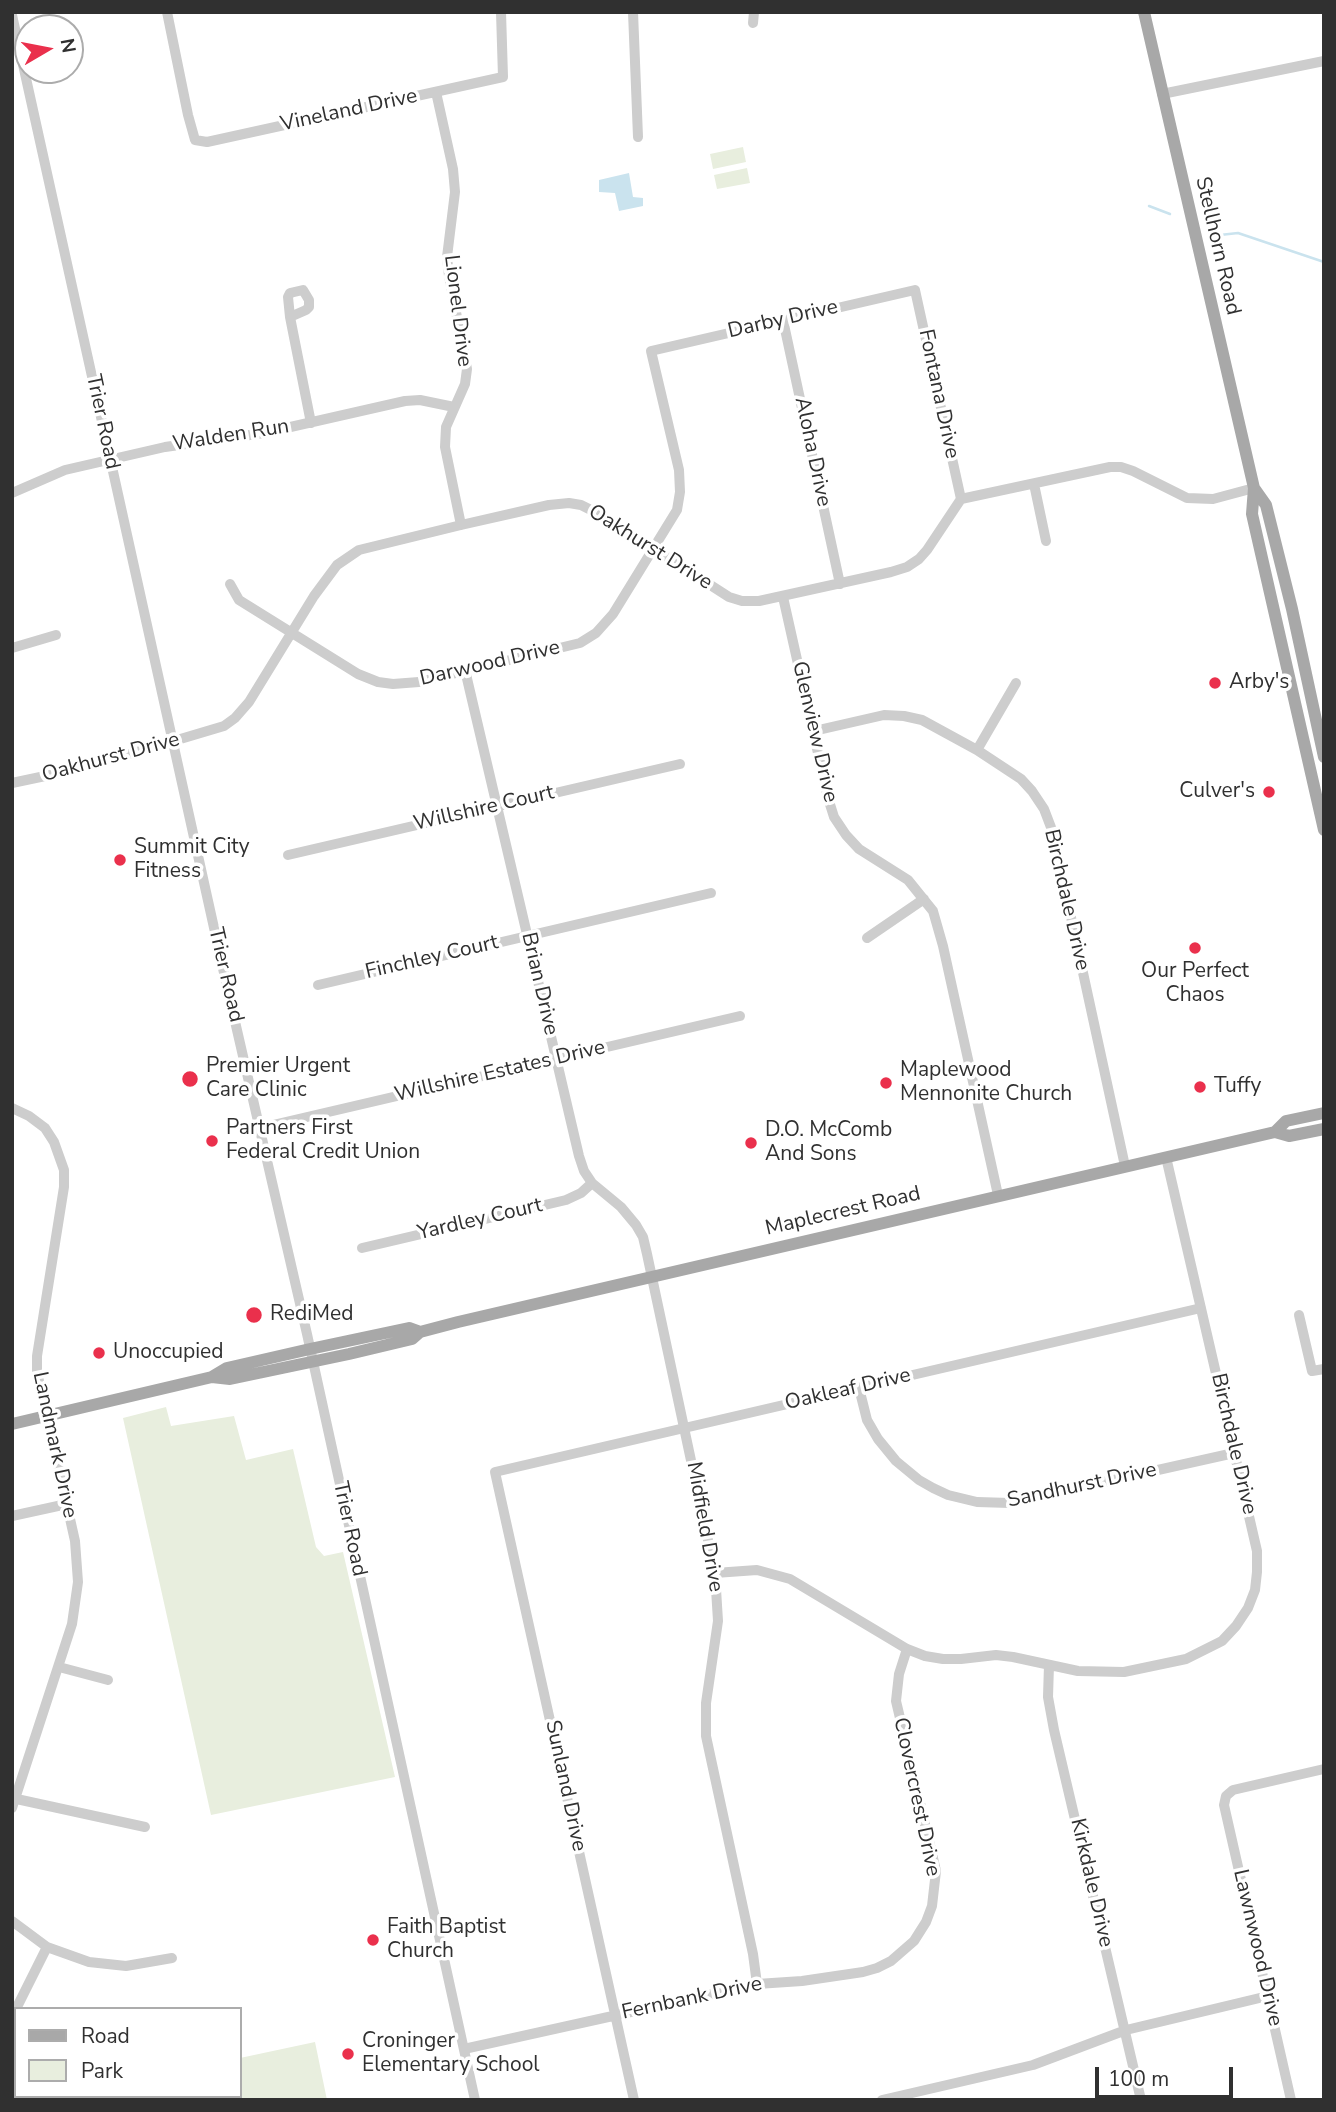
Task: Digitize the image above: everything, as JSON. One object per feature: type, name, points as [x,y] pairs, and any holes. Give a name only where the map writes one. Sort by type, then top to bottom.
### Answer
[{"type":"main road","name":"Stellhorn Road","points":[[1144,12],[1254,488],[1252,514],[1324,830]]},
{"type":"main road","name":"Stellhorn Road","points":[[1254,488],[1266,505],[1324,757]]},
{"type":"main road","name":"Maplecrest Road","points":[[1275,1132],[1286,1121],[1324,1113]]},
{"type":"main road","name":"Maplecrest Road","points":[[212,1377],[230,1379],[313,1362],[412,1339],[421,1332],[468,1319],[1275,1132],[1289,1136],[1324,1129]]},
{"type":"main road","name":"Maplecrest Road","points":[[12,1424],[212,1377],[227,1368],[310,1349],[409,1328],[421,1332]]},
{"type":"street","name":"Vineland Drive","points":[[167,12],[195,140],[207,142],[503,77],[502,12]]},
{"type":"street","points":[[633,12],[638,137]]},
{"type":"street","name":"Trier Road","points":[[12,15],[475,2100]]},
{"type":"street","points":[[1162,94],[1324,61]]},
{"type":"street","name":"Lionel Drive","points":[[436,92],[453,169],[454,192],[447,257],[467,369],[465,384],[446,427],[445,447],[461,525]]},
{"type":"street","name":"Darby Drive","points":[[650,351],[915,290]]},
{"type":"street","name":"Fontana Drive","points":[[915,290],[961,499]]},
{"type":"street","points":[[290,317],[311,423]]},
{"type":"street","name":"Aloha Drive","points":[[783,320],[840,584]]},
{"type":"street","name":"Darwood Drive","points":[[230,584],[239,600],[367,679],[378,682],[405,684],[567,646],[590,638],[613,614],[677,510],[679,470],[650,351]]},
{"type":"street","name":"Walden Run","points":[[12,493],[54,474],[165,447],[264,433],[405,401],[420,400],[454,407]]},
{"type":"street","points":[[961,499],[1096,468],[1121,467],[1187,498],[1213,499],[1254,488]]},
{"type":"street","points":[[1034,484],[1046,541]]},
{"type":"street","name":"Oakhurst Drive","points":[[12,783],[83,768],[215,730],[235,718],[249,702],[327,577],[337,565],[359,550],[461,525],[569,503],[586,507],[729,597],[742,601],[758,601],[907,567],[919,559],[961,499]]},
{"type":"street","name":"Glenview Drive","points":[[783,597],[834,817],[859,849],[908,880],[933,911],[998,1195]]},
{"type":"street","points":[[12,648],[56,635]]},
{"type":"street","name":"Brian Drive","points":[[465,670],[579,1156],[584,1171],[592,1182],[621,1207],[636,1225],[643,1237],[652,1278]]},
{"type":"street","points":[[977,750],[1016,683]]},
{"type":"street","name":"Birchdale Drive","points":[[814,731],[884,715],[922,720],[977,750],[1021,779],[1044,809],[1052,830],[1125,1166]]},
{"type":"street","name":"Willshire Court","points":[[288,855],[680,764]]},
{"type":"street","name":"Finchley Court","points":[[318,985],[711,893]]},
{"type":"street","points":[[867,938],[923,900]]},
{"type":"street","name":"Willshire Estates Drive","points":[[260,1128],[740,1016]]},
{"type":"street","name":"Landmark Drive","points":[[12,1108],[45,1128],[54,1142],[64,1170],[64,1187],[37,1356],[37,1372],[75,1541],[78,1582],[72,1624],[13,1802]]},
{"type":"street","name":"Birchdale Drive","points":[[1049,1665],[1078,1671],[1124,1672],[1186,1659],[1222,1641],[1248,1608],[1255,1590],[1258,1572],[1256,1551],[1166,1157]]},
{"type":"street","name":"Yardley Court","points":[[362,1248],[566,1200],[581,1193],[592,1182]]},
{"type":"street","name":"Midfield Drive","points":[[652,1278],[715,1573],[718,1621],[706,1703],[706,1736],[757,1984]]},
{"type":"street","name":"Oakleaf Drive","points":[[495,1472],[1201,1308]]},
{"type":"street","points":[[1299,1315],[1312,1371],[1324,1369]]},
{"type":"street","name":"Sandhurst Drive","points":[[859,1388],[867,1420],[896,1461],[933,1488],[948,1495],[977,1502],[1010,1503],[1234,1453]]},
{"type":"street","name":"Sunland Drive","points":[[495,1472],[634,2100]]},
{"type":"street","points":[[12,1516],[67,1504]]},
{"type":"street","points":[[715,1573],[757,1570],[788,1578],[907,1649],[925,1656],[961,1660],[996,1655],[1049,1665]]},
{"type":"street","name":"Clovercrest Drive","points":[[907,1649],[898,1675],[896,1701],[936,1871],[932,1906],[914,1941]]},
{"type":"street","name":"Kirkdale Drive","points":[[1049,1665],[1048,1697],[1054,1730],[1142,2100]]},
{"type":"street","points":[[59,1667],[108,1680]]},
{"type":"street","name":"Lawnwood Drive","points":[[1291,2100],[1225,1813],[1226,1796],[1243,1786],[1324,1769]]},
{"type":"street","points":[[13,1802],[145,1827]]},
{"type":"street","points":[[12,1921],[47,1947],[89,1962],[126,1966],[172,1958]]},
{"type":"street","name":"Fernbank Drive","points":[[464,2049],[757,1984],[835,1977],[877,1968],[891,1961],[914,1941]]},
{"type":"street","points":[[17,2007],[47,1947]]},
{"type":"street","points":[[882,2100],[1034,2065],[1126,2030],[1268,1996]]},
{"type":"green space","points":[[743,147],[746,162],[713,169],[710,154]]},
{"type":"green space","points":[[747,168],[750,183],[717,189],[714,175]]},
{"type":"green space","points":[[166,1407],[171,1426],[234,1416],[246,1460],[293,1449],[316,1547],[324,1556],[343,1552],[395,1777],[211,1815],[123,1418]]},
{"type":"green space","points":[[315,2042],[327,2100],[193,2100],[242,2098],[242,2058]]},
{"type":"water","points":[[629,173],[633,197],[643,198],[643,206],[619,211],[615,193],[599,192],[599,180]]},
{"type":"waterway","points":[[1149,206],[1170,214]]},
{"type":"waterway","points":[[1220,235],[1238,233],[1324,262]]},
{"type":"place","name":"Arby's","points":[[1215,683]]},
{"type":"place","name":"Culver's","points":[[1269,792]]},
{"type":"place","name":"Summit City Fitness","points":[[120,860]]},
{"type":"place","name":"Our Perfect Chaos","points":[[1195,948]]},
{"type":"place","name":"Premier Urgent Care Clinic","points":[[190,1079]]},
{"type":"place","name":"Maplewood Mennonite Church","points":[[886,1083]]},
{"type":"place","name":"Tuffy","points":[[1200,1087]]},
{"type":"place","name":"Partners First Federal Credit Union","points":[[212,1141]]},
{"type":"place","name":"D.O. McComb And Sons","points":[[751,1143]]},
{"type":"place","name":"RediMed","points":[[254,1315]]},
{"type":"place","name":"Unoccupied","points":[[99,1353]]},
{"type":"place","name":"Faith Baptist Church","points":[[373,1940]]},
{"type":"place","name":"Croninger Elementary School","points":[[348,2054]]}]
